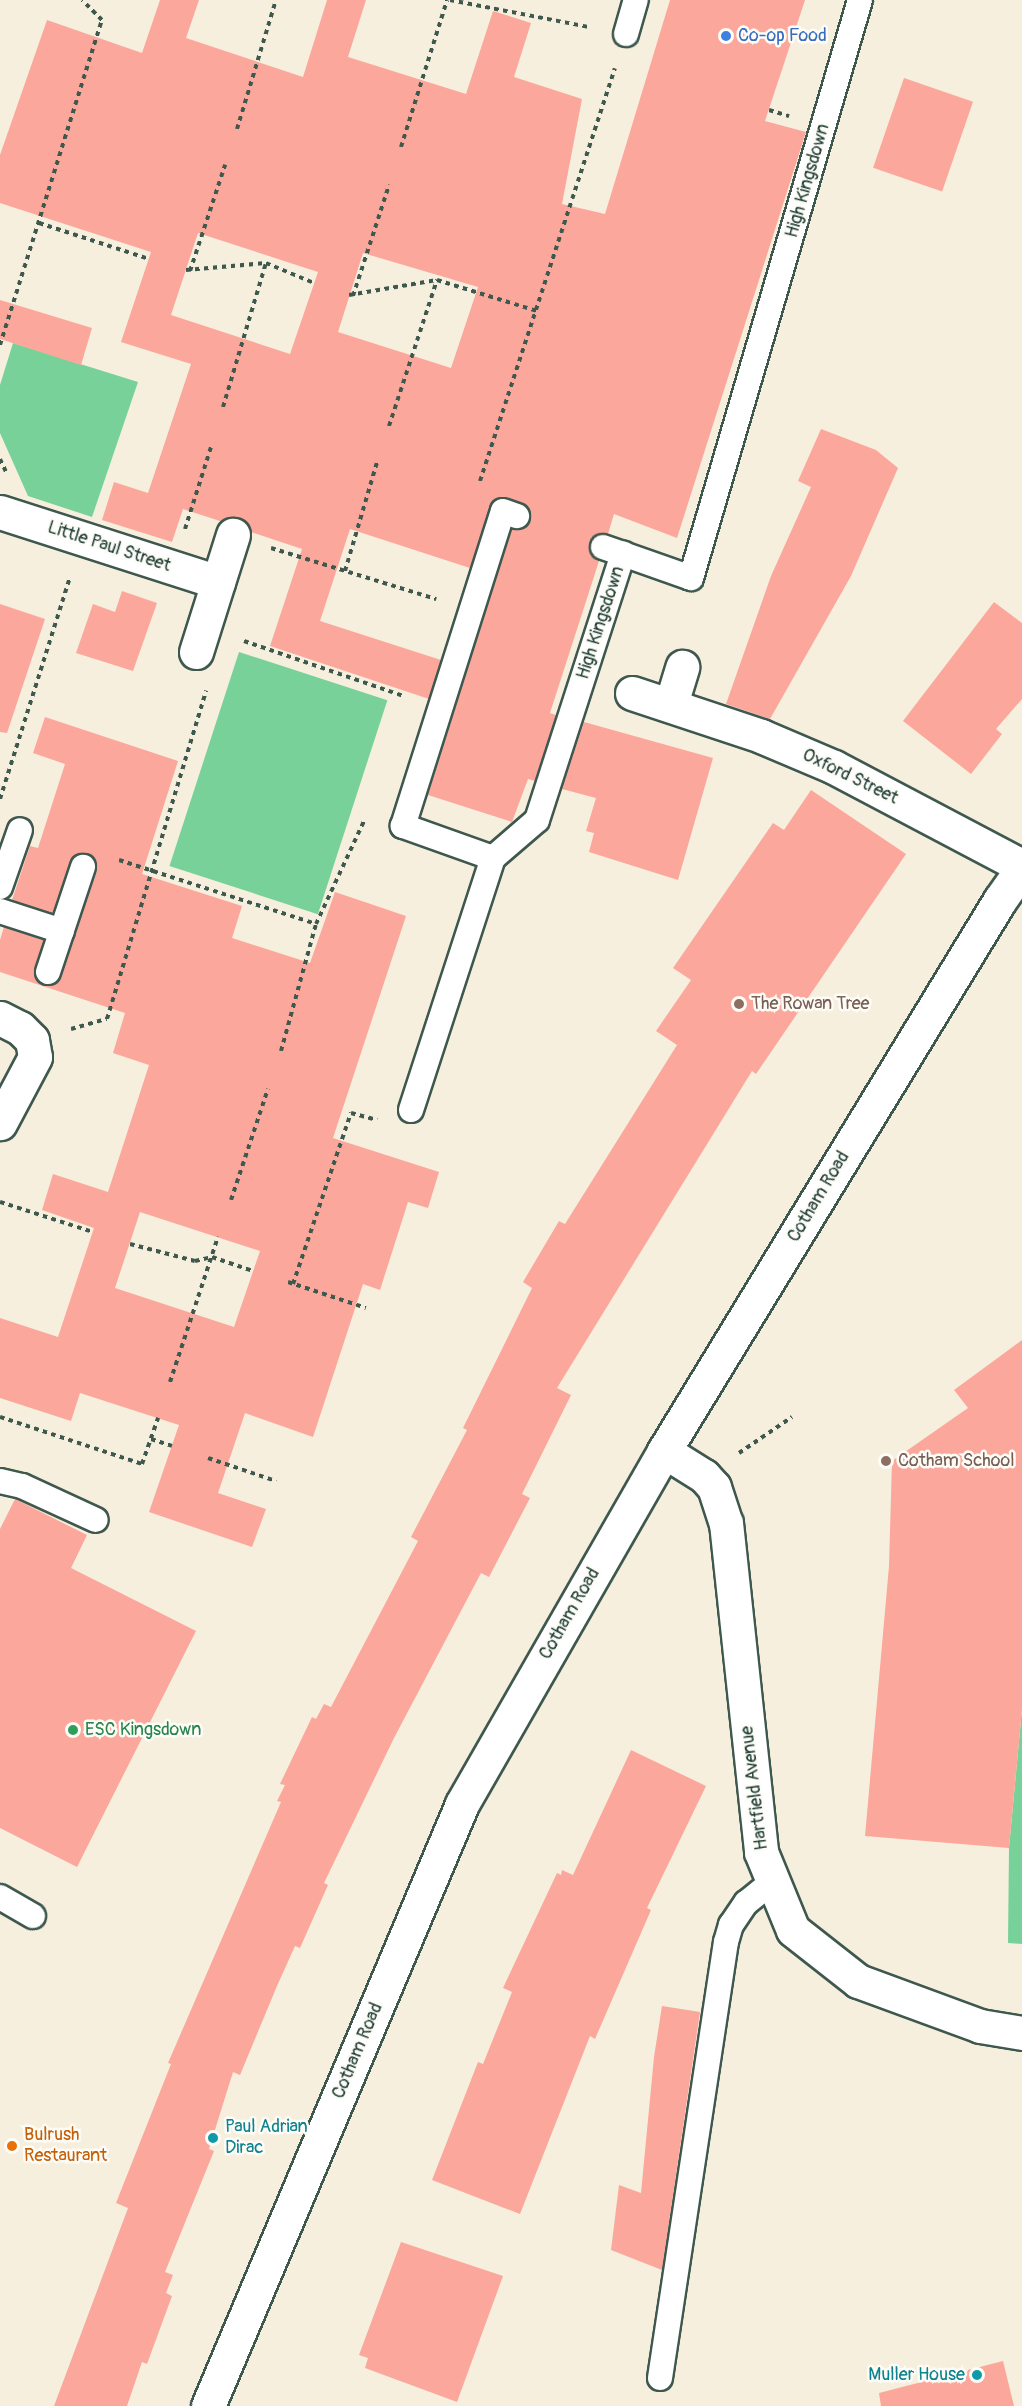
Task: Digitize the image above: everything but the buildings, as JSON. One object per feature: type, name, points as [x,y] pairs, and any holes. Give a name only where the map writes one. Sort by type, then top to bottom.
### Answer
[{"type":"street","name":"Little Paul Street","points":[[0,512],[218,582]]},
{"type":"street","points":[[196,652],[233,535]]},
{"type":"street","points":[[671,704],[682,668]]},
{"type":"street","name":"Oxford Street","points":[[632,693],[671,704],[761,736],[834,767],[1022,868]]},
{"type":"street","name":"Cotham Road","points":[[208,2406],[462,1804],[664,1451],[1000,900],[1022,868]]},
{"type":"street","points":[[0,1018],[20,1028],[32,1040],[34,1057],[0,1124]]},
{"type":"street","name":"Hartfield Avenue","points":[[664,1451],[704,1476],[714,1487],[726,1523],[761,1852],[793,1930],[858,1981],[980,2026],[1022,2033]]},
{"type":"lane","points":[[626,34],[636,0]]},
{"type":"lane","name":"High Kingsdown","points":[[493,858],[537,820],[613,550],[691,578],[860,0]]},
{"type":"lane","points":[[411,1110],[493,858],[403,826],[503,511],[517,516]]},
{"type":"lane","points":[[0,887],[20,830]]},
{"type":"lane","points":[[48,972],[83,867]]},
{"type":"lane","points":[[0,910],[62,931]]},
{"type":"lane","points":[[0,1481],[22,1486],[96,1520]]},
{"type":"lane","points":[[660,2378],[726,1942],[731,1924],[746,1903],[773,1881]]},
{"type":"lane","points":[[0,1897],[33,1916]]},
{"type":"path","points":[[0,345],[102,20],[82,0]]},
{"type":"path","points":[[237,129],[276,0]]},
{"type":"path","points":[[401,147],[449,0],[626,34],[477,489]]},
{"type":"path","points":[[225,165],[188,270],[266,263],[314,283]]},
{"type":"path","points":[[389,185],[351,296],[436,280],[537,311]]},
{"type":"path","points":[[39,223],[149,259]]},
{"type":"path","points":[[223,407],[266,263]]},
{"type":"path","points":[[390,426],[436,280]]},
{"type":"path","points":[[172,567],[212,444]]},
{"type":"path","points":[[345,571],[377,462]]},
{"type":"path","points":[[233,535],[439,600]]},
{"type":"path","points":[[0,800],[82,539]]},
{"type":"path","points":[[234,638],[406,696]]},
{"type":"path","points":[[32,1040],[107,1019],[210,681]]},
{"type":"path","points":[[403,707],[410,686]]},
{"type":"path","points":[[281,1051],[316,924],[368,814]]},
{"type":"path","points":[[152,870],[316,924]]},
{"type":"path","points":[[231,1200],[268,1089]]},
{"type":"path","points":[[366,1308],[291,1283],[351,1113],[376,1122],[383,1101],[411,1110]]},
{"type":"path","points":[[0,1202],[93,1232]]},
{"type":"path","points":[[170,1382],[218,1237]]},
{"type":"path","points":[[130,1244],[195,1261],[212,1257],[253,1271]]},
{"type":"path","points":[[0,1417],[142,1464],[158,1418]]},
{"type":"path","points":[[704,1476],[792,1417]]},
{"type":"path","points":[[150,1439],[172,1446]]},
{"type":"path","points":[[208,1458],[276,1480]]},
{"type":"green space","points":[[13,343],[138,382],[92,517],[28,496],[0,433],[0,385]]},
{"type":"green space","points":[[239,652],[387,700],[318,914],[169,866]]},
{"type":"green space","points":[[1022,1709],[1022,1944],[1008,1943],[1009,1848]]},
{"type":"place","name":"Co-op Food","points":[[726,36]]},
{"type":"place","name":"The Rowan Tree","points":[[739,1004]]},
{"type":"place","name":"Cotham School","points":[[886,1461]]},
{"type":"place","name":"ESC Kingsdown","points":[[73,1730]]},
{"type":"place","name":"Paul Adrian Dirac","points":[[213,2138]]},
{"type":"place","name":"Bulrush Restaurant","points":[[12,2146]]},
{"type":"place","name":"Muller House","points":[[977,2375]]}]
